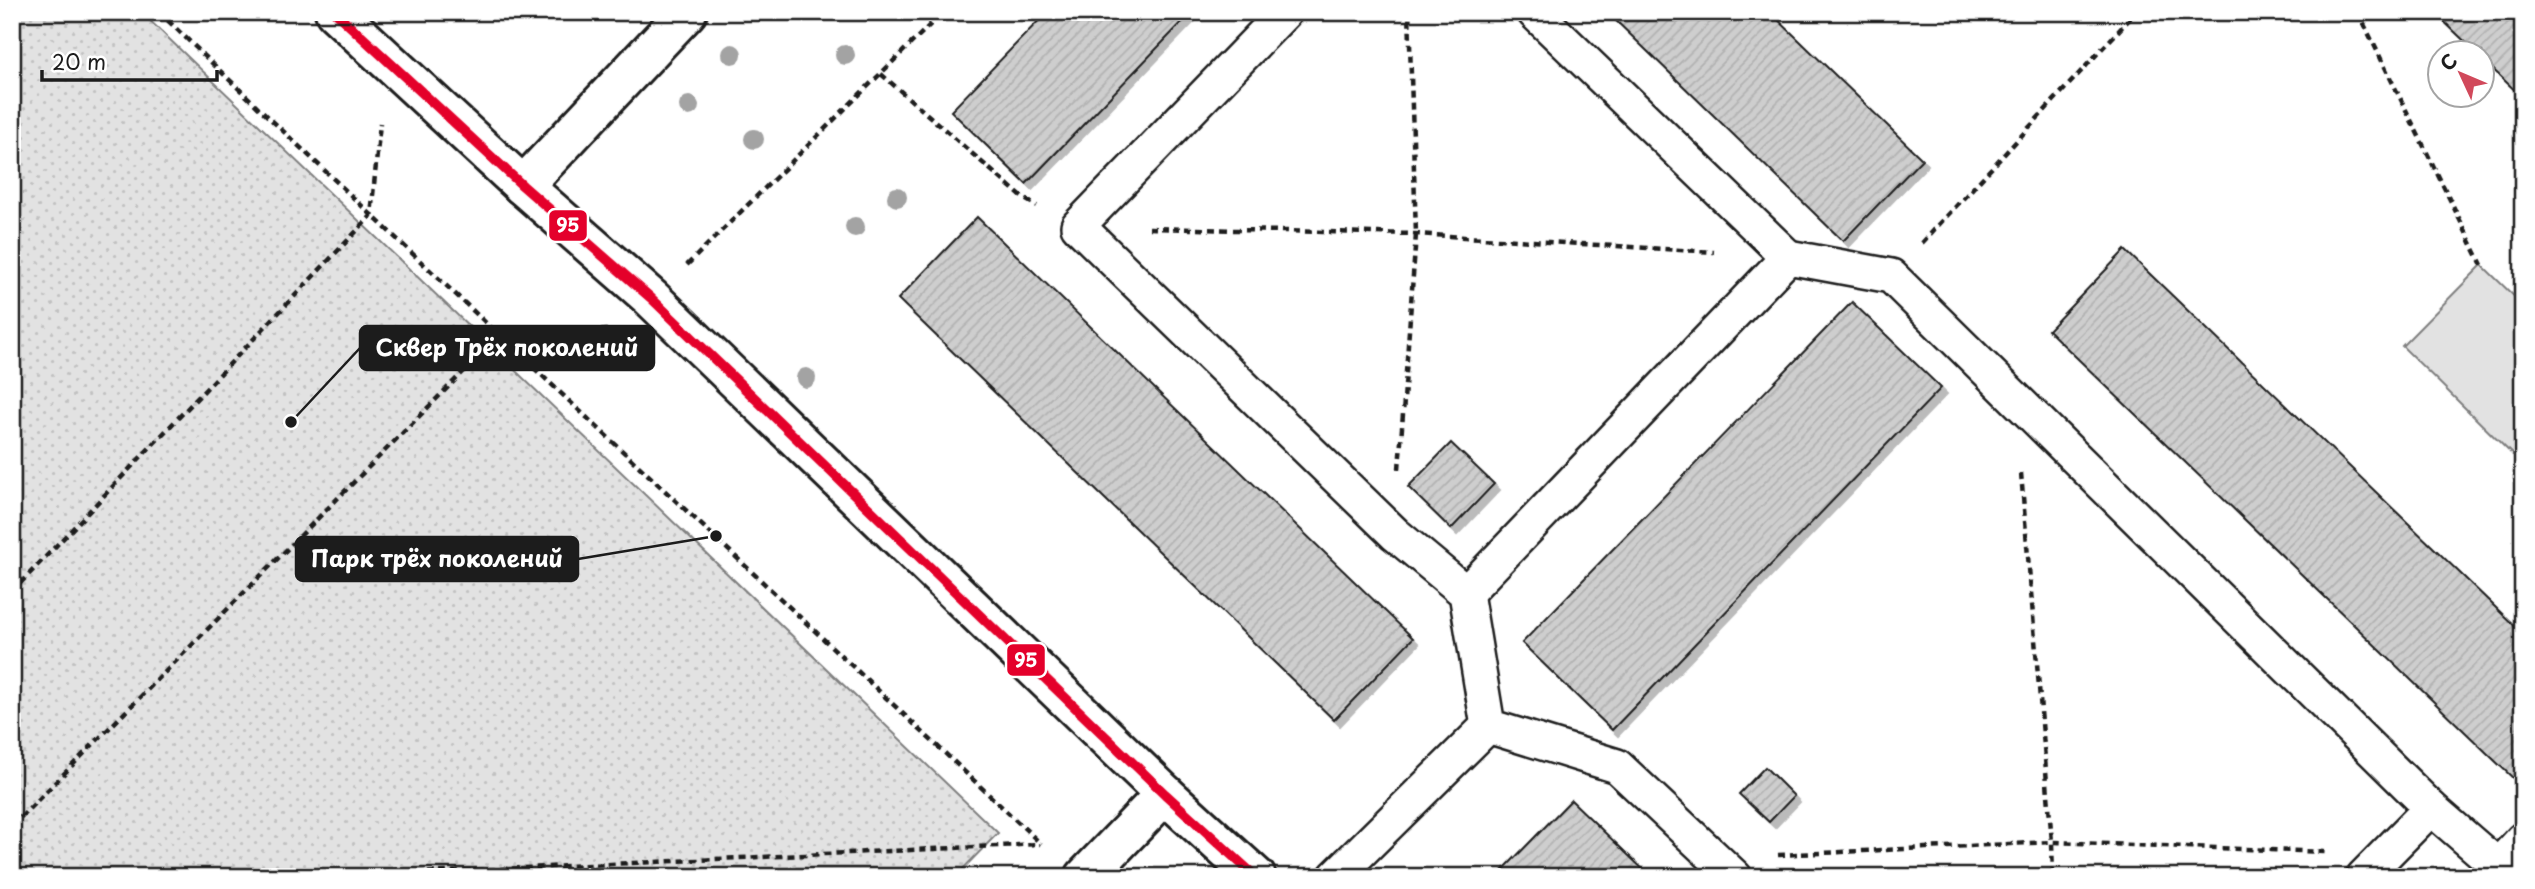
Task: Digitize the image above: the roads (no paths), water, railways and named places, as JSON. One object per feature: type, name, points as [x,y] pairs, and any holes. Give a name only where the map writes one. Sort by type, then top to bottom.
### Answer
[{"type":"main road","points":[[335,12],[523,186],[651,298],[1165,794],[1256,877]]},
{"type":"main road","points":[[523,186],[687,12]]},
{"type":"main road","points":[[1085,877],[1165,794]]},
{"type":"lane","points":[[1285,12],[1078,226],[1395,534],[1466,593],[1488,726]]},
{"type":"lane","points":[[1534,12],[1788,257],[1891,276],[2431,808],[2503,872],[2523,839]]},
{"type":"lane","points":[[1466,593],[1788,257]]},
{"type":"lane","points":[[1488,726],[1617,766],[1726,868]]},
{"type":"lane","points":[[1335,877],[1488,726]]},
{"type":"lane","points":[[2374,865],[2431,808]]},
{"type":"place","name":"Сквер Трёх поколений","points":[[291,422]]},
{"type":"place","name":"Парк трёх поколений","points":[[716,536]]}]
